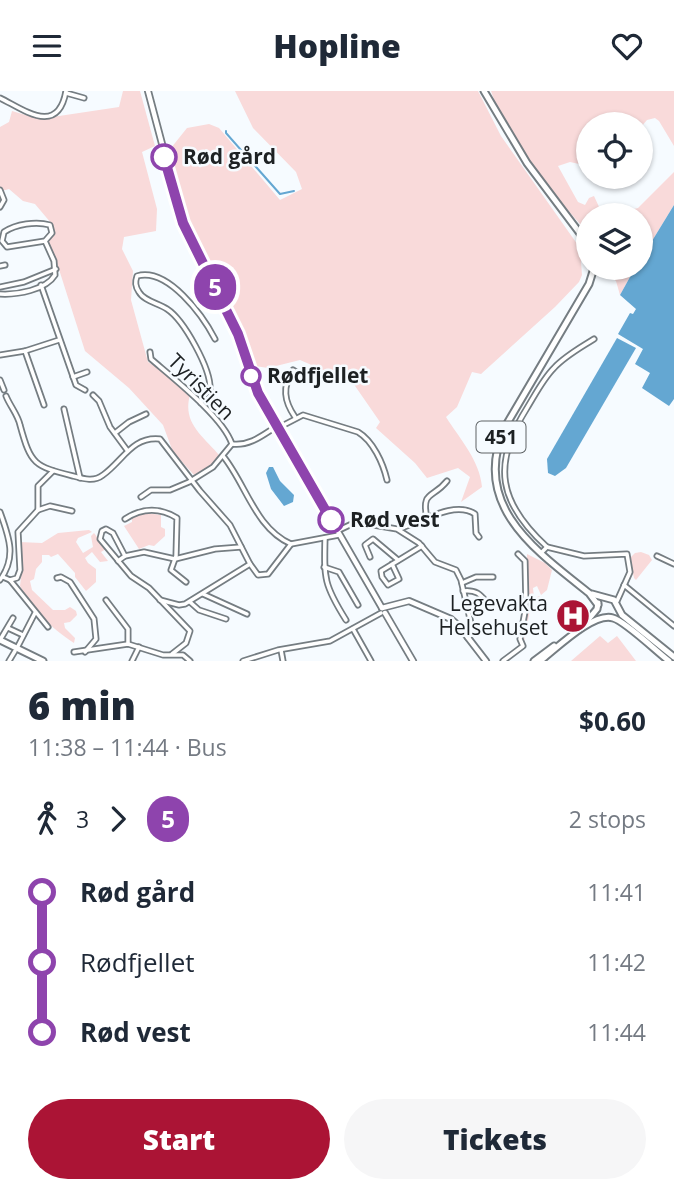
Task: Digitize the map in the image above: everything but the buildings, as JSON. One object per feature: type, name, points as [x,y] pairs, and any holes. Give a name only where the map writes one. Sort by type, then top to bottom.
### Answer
[{"type":"main road","points":[[484,91],[527,163],[576,228]]},
{"type":"main road","name":"451","points":[[590,280],[505,427],[497,451],[496,481],[502,505],[519,531],[589,593],[598,607]]},
{"type":"main road","name":"451","points":[[589,593],[607,598]]},
{"type":"main road","points":[[534,661],[547,657],[589,619],[607,598],[674,657]]},
{"type":"main road","points":[[611,617],[617,606]]},
{"type":"main road","points":[[598,607],[603,617]]},
{"type":"main road","points":[[540,661],[592,621],[611,617],[624,624],[669,661]]},
{"type":"main road","points":[[0,640],[43,661]]},
{"type":"street","points":[[148,91],[183,223],[233,324],[258,393],[413,661]]},
{"type":"street","points":[[0,98],[25,113],[41,117],[59,109],[66,92],[84,98]]},
{"type":"street","points":[[0,190],[5,200],[0,207]]},
{"type":"street","points":[[47,223],[52,229],[45,241],[10,248],[3,243],[2,235],[13,227],[47,223]]},
{"type":"street","points":[[0,294],[18,294],[51,281],[56,269],[45,241]]},
{"type":"street","points":[[0,286],[24,282],[56,269]]},
{"type":"street","points":[[201,403],[210,389],[206,368],[187,333],[170,311],[138,291],[135,281],[138,275],[157,278],[173,287],[198,313],[215,339]]},
{"type":"street","points":[[41,285],[76,385],[85,390]]},
{"type":"street","points":[[594,339],[556,365],[548,375],[514,430],[506,451],[504,479],[510,502],[520,519],[547,547],[588,557],[627,554],[630,570],[624,586],[607,598]]},
{"type":"street","points":[[0,355],[25,351],[59,340]]},
{"type":"street","points":[[25,351],[44,405]]},
{"type":"street","name":"Tyristien","points":[[150,352],[151,359],[201,403],[232,444]]},
{"type":"street","points":[[295,417],[285,394],[286,383],[293,370],[310,381]]},
{"type":"street","points":[[73,377],[87,372]]},
{"type":"street","points":[[0,380],[4,390]]},
{"type":"street","points":[[93,395],[127,450]]},
{"type":"street","points":[[6,396],[19,421],[31,459],[43,468],[80,478],[97,479],[112,468],[127,450],[140,442],[160,439],[230,525],[257,574],[265,576],[291,544]]},
{"type":"street","points":[[64,409],[80,478]]},
{"type":"street","points":[[115,433],[128,422],[146,414]]},
{"type":"street","points":[[278,428],[301,415],[352,429],[364,435],[379,458],[387,480]]},
{"type":"street","name":"Tyristien","points":[[232,444],[239,445],[258,439],[271,430]]},
{"type":"street","name":"Tyristien","points":[[141,497],[151,490],[172,490],[192,480],[213,467],[232,444]]},
{"type":"street","points":[[223,456],[238,477],[255,510],[274,534],[291,544],[325,538],[356,522],[397,529],[422,546],[435,562],[456,569],[462,583],[473,632],[468,638]]},
{"type":"street","points":[[38,510],[38,486],[53,471]]},
{"type":"street","points":[[427,519],[425,499],[447,481]]},
{"type":"street","points":[[0,512],[11,551],[1,578],[10,580],[17,578],[20,571],[18,532],[38,510],[50,506],[72,511]]},
{"type":"street","points":[[125,519],[141,510],[176,517],[178,524],[175,559],[171,571],[186,582]]},
{"type":"street","points":[[397,529],[449,511],[473,512],[479,537]]},
{"type":"street","points":[[125,556],[111,531],[102,531],[100,539],[118,561],[134,578],[149,588],[191,632],[186,643],[172,654]]},
{"type":"street","points":[[325,538],[324,566],[328,589],[346,620]]},
{"type":"street","points":[[370,557],[365,545],[373,539],[398,560]]},
{"type":"street","points":[[392,564],[399,579],[388,585],[380,573],[392,564],[398,560],[422,546]]},
{"type":"street","points":[[118,561],[125,556],[144,552],[175,559],[215,549],[242,547]]},
{"type":"street","points":[[541,553],[547,547]]},
{"type":"street","points":[[503,661],[523,646],[520,639],[526,606],[525,561],[518,554]]},
{"type":"street","points":[[657,556],[674,564]]},
{"type":"street","points":[[160,600],[179,605],[190,602],[250,565]]},
{"type":"street","points":[[324,566],[339,572],[358,605]]},
{"type":"street","points":[[57,578],[61,577],[70,582],[94,619],[96,639],[85,652]]},
{"type":"street","points":[[462,583],[476,577],[493,577]]},
{"type":"street","points":[[10,580],[48,627]]},
{"type":"street","points":[[624,586],[674,626]]},
{"type":"street","points":[[463,591],[480,593],[492,608]]},
{"type":"street","points":[[617,606],[620,591]]},
{"type":"street","points":[[203,594],[247,614]]},
{"type":"street","points":[[106,600],[128,629],[128,644]]},
{"type":"street","points":[[243,661],[281,650],[324,643],[396,604],[409,601],[450,619],[486,661]]},
{"type":"street","points":[[190,602],[199,610],[226,619]]},
{"type":"street","points":[[9,661],[35,613]]},
{"type":"street","points":[[0,640],[13,618]]},
{"type":"street","points":[[8,628],[23,635]]},
{"type":"street","points":[[353,629],[371,661]]},
{"type":"street","points":[[74,652],[128,644],[163,655],[183,655],[190,661]]},
{"type":"street","points":[[132,661],[139,647]]},
{"type":"street","points":[[281,650],[283,661]]},
{"type":"shaded area","points":[[123,91],[140,91],[155,146],[142,152],[157,209],[156,231],[124,237],[122,249],[133,271],[131,300],[148,362],[172,377],[190,395],[188,405],[191,421],[220,456],[213,464],[194,475],[173,452],[163,425],[129,388],[85,351],[56,260],[46,242],[55,232],[51,223],[35,204],[23,201],[9,189],[0,189],[0,127],[9,122],[12,111],[39,119],[119,107]]},
{"type":"shaded area","points":[[235,91],[478,91],[501,136],[576,242],[576,280],[580,280],[579,282],[481,374],[472,372],[457,407],[446,417],[478,468],[482,487],[461,502],[470,477],[458,468],[427,478],[415,463],[376,428],[380,422],[353,383],[300,360],[268,368],[255,366],[234,313],[195,239],[167,153],[187,128],[209,124],[219,128],[280,200],[302,189],[296,172],[253,128]]},
{"type":"shaded area","points":[[491,91],[674,91],[674,146],[659,121],[653,118],[653,112],[576,112],[576,163],[570,162],[558,166],[580,203],[576,203],[576,219],[533,165],[497,107]]},
{"type":"shaded area","points":[[674,172],[674,205],[653,239],[653,203],[643,203]]},
{"type":"shaded area","points":[[594,196],[597,203],[586,203],[589,198]]},
{"type":"shaded area","points":[[628,280],[620,295],[616,281]]},
{"type":"shaded area","points":[[138,512],[161,515],[161,527],[165,529],[165,536],[154,546],[139,549],[124,526],[132,522]]},
{"type":"shaded area","points":[[92,532],[78,538],[76,542],[83,553],[93,547],[91,536],[94,533],[106,549],[101,552],[108,561],[100,562],[92,552],[85,558],[96,569],[96,582],[86,591],[58,554],[51,557],[42,555],[42,562],[36,569],[34,579],[30,581],[32,590],[53,610],[70,607],[76,611],[77,615],[70,622],[64,623],[65,628],[75,638],[74,643],[44,618],[20,586],[22,569],[19,542],[42,543],[58,533]]},
{"type":"shaded area","points":[[641,552],[649,555],[652,560],[636,580],[630,558]]},
{"type":"shaded area","points":[[527,554],[545,563],[552,570],[547,590],[541,595],[537,586],[533,588],[534,598],[540,596],[531,604],[524,642],[522,638],[526,611]]},
{"type":"shaded area","points":[[600,636],[608,643],[617,636],[636,661],[571,661]]},
{"type":"water","points":[[674,205],[674,399],[669,406],[642,388],[650,373],[635,364],[643,349],[618,334],[630,313],[633,314],[636,309],[620,295],[628,280],[653,280],[653,239]]},
{"type":"water","points":[[617,338],[636,348],[566,468],[555,476],[548,473],[547,459]]},
{"type":"water","points":[[269,467],[273,467],[280,481],[294,495],[293,502],[284,506],[271,489],[266,473]]},
{"type":"waterway","points":[[226,131],[280,194],[294,191]]},
{"type":"bus line","name":"5","points":[[164,157],[183,223],[229,313],[258,393],[331,520]]},
{"type":"place","name":"Rød gård","points":[[164,157]]},
{"type":"place","name":"Rødfjellet","points":[[251,376]]},
{"type":"place","name":"Rød vest","points":[[331,520]]},
{"type":"place","name":"Legevakta Helsehuset","points":[[573,616]]}]
